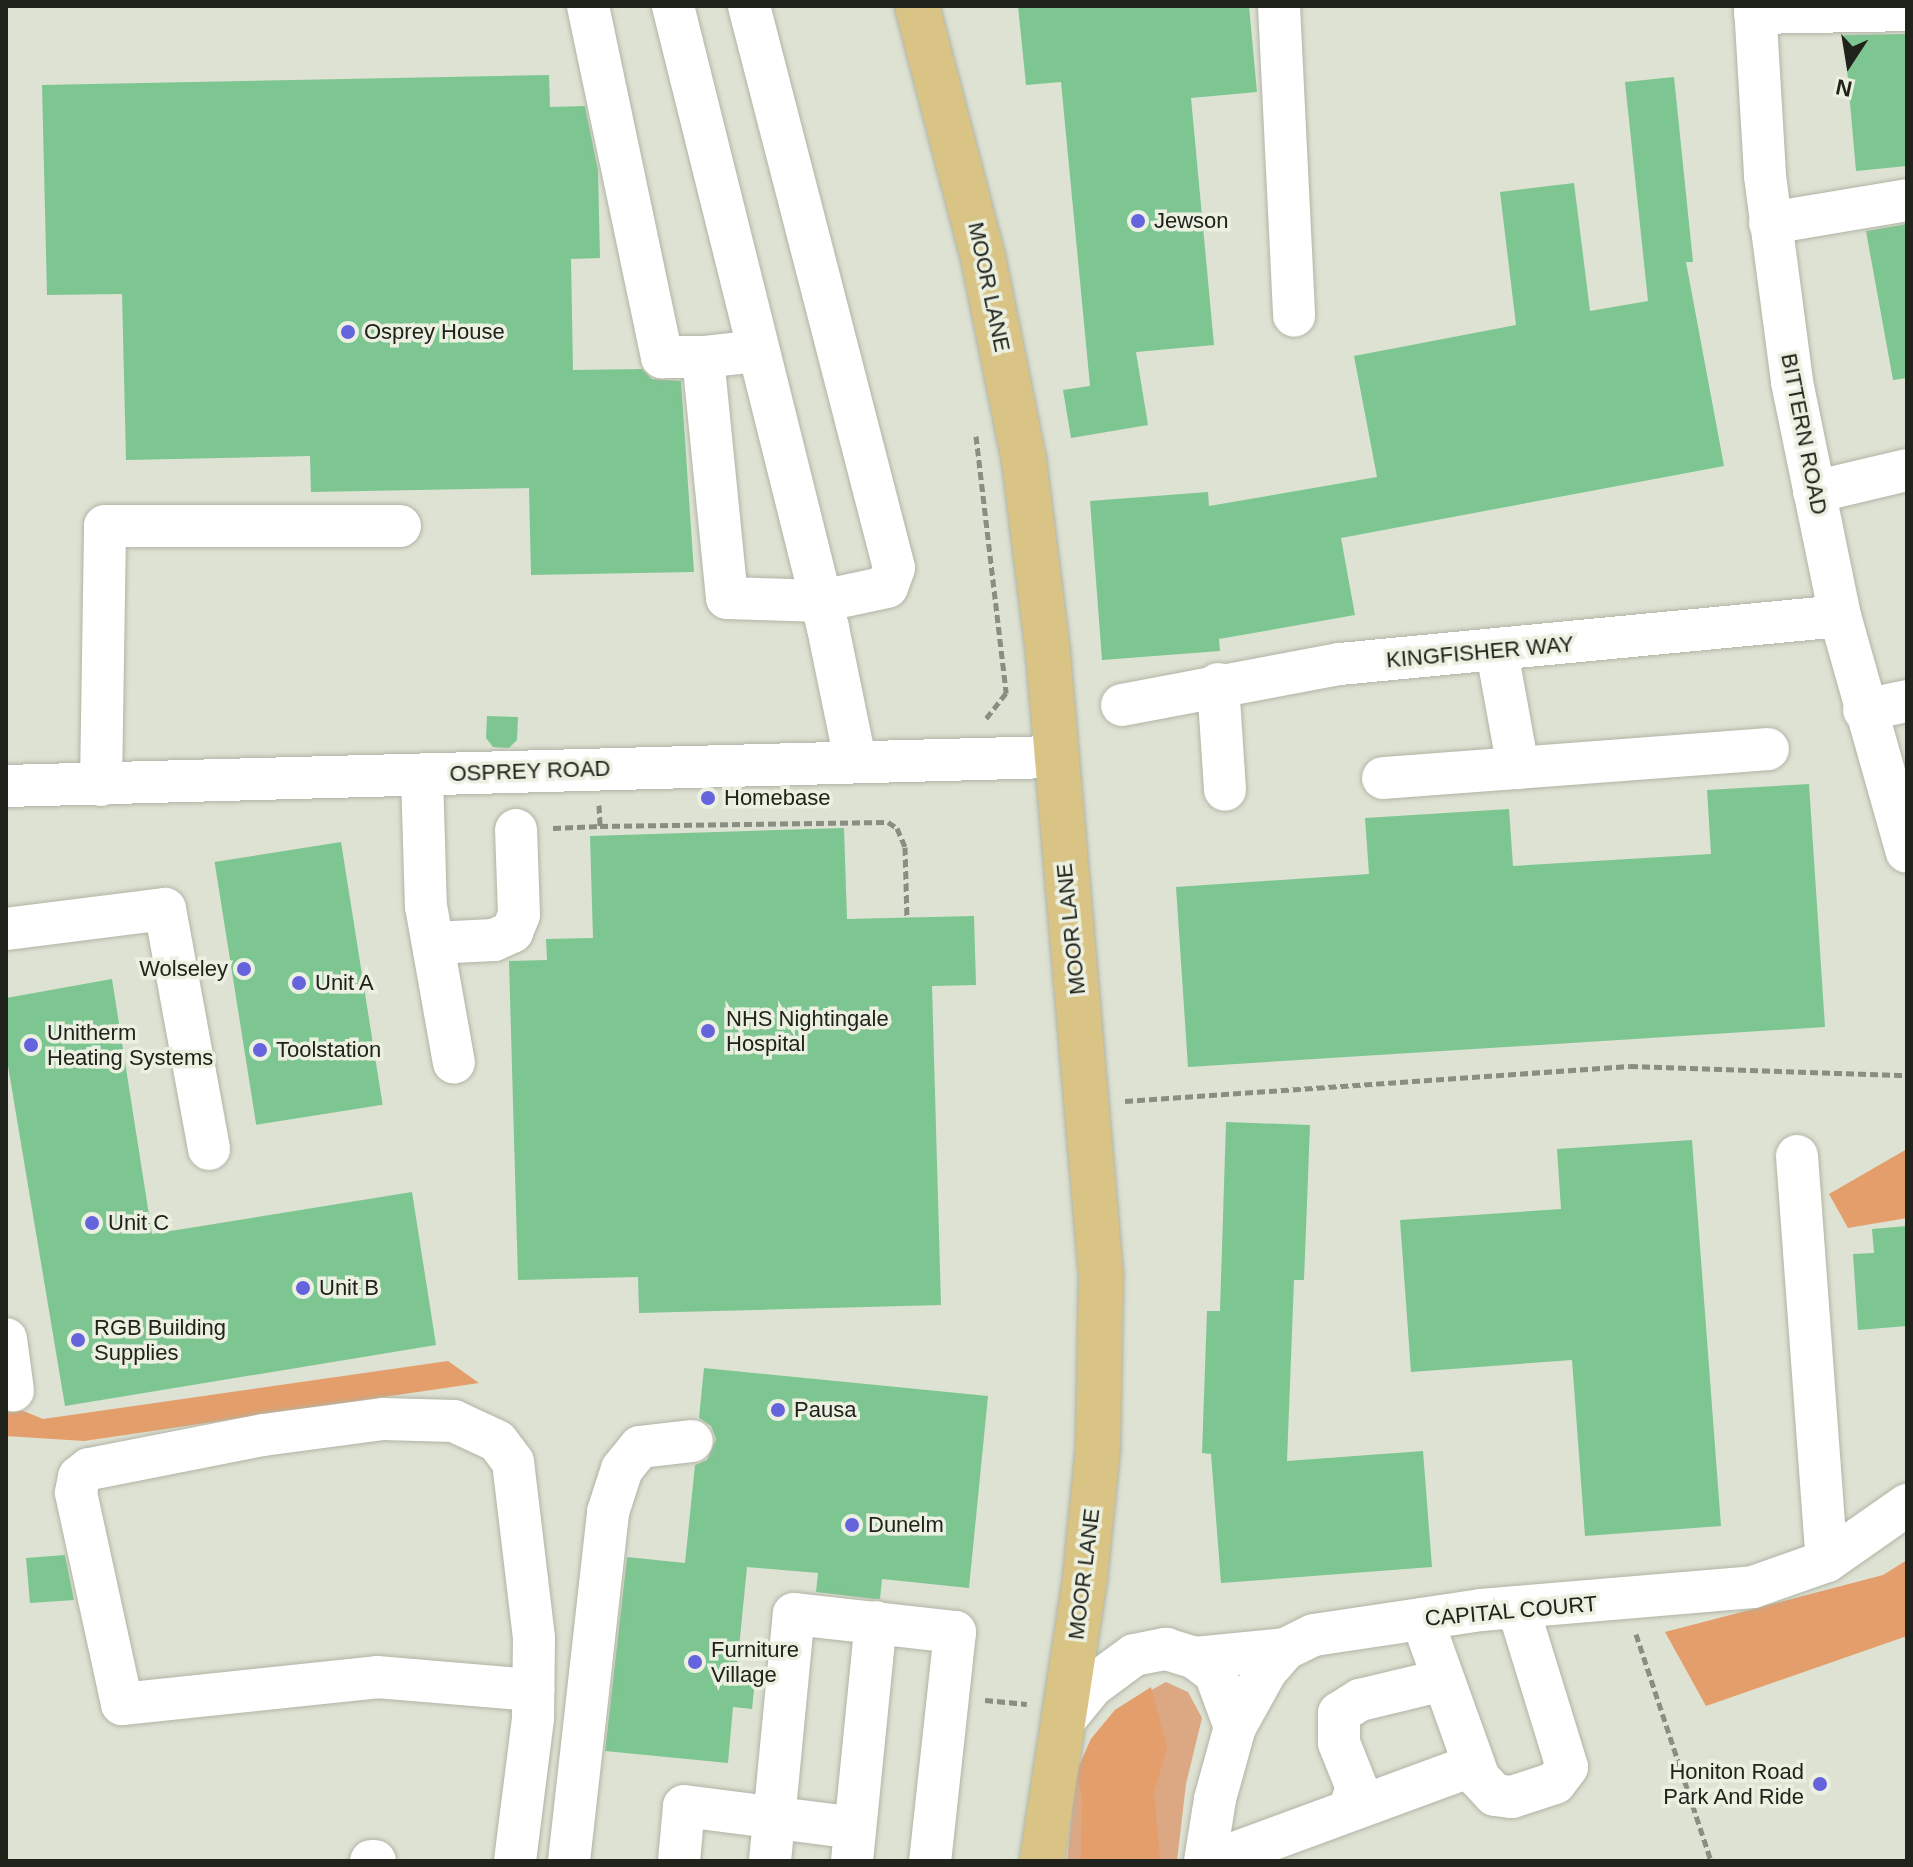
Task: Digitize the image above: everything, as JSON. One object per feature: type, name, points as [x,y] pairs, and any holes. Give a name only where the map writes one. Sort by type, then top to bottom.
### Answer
[{"type":"main road","name":"MOOR LANE","points":[[917,6],[983,257],[1024,460],[1048,653],[1054,757],[1088,1101],[1101,1275],[1098,1448],[1066,1718],[1042,1861]]},
{"type":"street","points":[[588,6],[662,357],[703,357],[757,351]]},
{"type":"street","points":[[673,6],[821,601],[855,759]]},
{"type":"street","points":[[703,357],[727,598],[821,601],[887,587],[894,568],[749,6]]},
{"type":"street","points":[[1279,6],[1294,316]]},
{"type":"street","points":[[1755,9],[1907,10]]},
{"type":"street","name":"BITTERN ROAD","points":[[1755,9],[1770,223],[1814,492],[1864,710],[1897,786],[1907,852]]},
{"type":"street","points":[[1770,223],[1907,200]]},
{"type":"street","points":[[1814,492],[1907,470]]},
{"type":"street","points":[[101,785],[105,526],[400,526]]},
{"type":"street","name":"KINGFISHER WAY","points":[[1122,705],[1218,684],[1340,664],[1497,652],[1840,616]]},
{"type":"street","points":[[1497,652],[1518,768]]},
{"type":"street","points":[[1218,684],[1225,790]]},
{"type":"street","points":[[1864,710],[1907,701]]},
{"type":"street","points":[[1383,778],[1768,749]]},
{"type":"street","name":"OSPREY ROAD","points":[[6,786],[855,759],[1054,757]]},
{"type":"street","points":[[422,775],[426,906],[454,1063]]},
{"type":"street","points":[[433,943],[494,940],[512,932],[519,915],[516,830]]},
{"type":"street","points":[[6,929],[165,909],[209,1149]]},
{"type":"street","points":[[1797,1156],[1827,1561]]},
{"type":"street","points":[[6,1339],[13,1391]]},
{"type":"street","points":[[515,1861],[533,1690],[534,1638],[513,1462],[497,1441],[454,1421],[383,1419],[263,1435],[89,1469],[79,1477],[76,1493],[122,1704],[377,1677],[533,1690]]},
{"type":"street","points":[[569,1861],[608,1512],[622,1469],[640,1447],[692,1441]]},
{"type":"street","name":"CAPITAL COURT","points":[[1066,1718],[1092,1686],[1134,1655],[1166,1649],[1195,1658],[1285,1649],[1314,1635],[1422,1619],[1753,1587],[1827,1561],[1907,1505]]},
{"type":"street","points":[[1422,1619],[1485,1789],[1512,1797],[1555,1783],[1567,1767],[1518,1608]]},
{"type":"street","points":[[770,1861],[794,1614],[955,1632],[930,1861]]},
{"type":"street","points":[[679,1861],[684,1806],[775,1815],[853,1844],[876,1622]]},
{"type":"street","points":[[1205,1861],[1215,1799],[1235,1727],[1266,1671],[1285,1649]]},
{"type":"street","points":[[1195,1658],[1215,1673],[1235,1727]]},
{"type":"street","points":[[1350,1807],[1357,1788],[1339,1743],[1339,1713],[1360,1700],[1443,1680]]},
{"type":"street","points":[[1213,1861],[1350,1807],[1474,1765]]},
{"type":"path","points":[[975,430],[1006,693],[982,722],[983,727]]},
{"type":"path","points":[[598,768],[600,826]]},
{"type":"path","points":[[516,830],[888,822],[897,828],[905,847],[907,918]]},
{"type":"path","points":[[1088,1101],[1154,1101],[1630,1066],[1907,1075]]},
{"type":"path","points":[[1625,1601],[1711,1861]]},
{"type":"path","points":[[980,1699],[1026,1704]]},
{"type":"shaded area","points":[[1907,1149],[1907,1218],[1848,1228],[1829,1194]]},
{"type":"shaded area","points":[[448,1361],[479,1383],[84,1441],[6,1436],[6,1404],[43,1419]]},
{"type":"shaded area","points":[[1907,1560],[1907,1636],[1706,1706],[1665,1632],[1883,1575]]},
{"type":"shaded area","points":[[1166,1682],[1188,1692],[1202,1718],[1186,1784],[1177,1861],[1067,1861],[1076,1773],[1091,1739],[1115,1710]]},
{"type":"shaded area","points":[[1151,1687],[1167,1748],[1154,1792],[1160,1861],[1081,1861],[1082,1795],[1076,1773],[1091,1739],[1115,1710]]},
{"type":"building","name":"Jewson","points":[[1018,6],[1249,6],[1257,92],[1191,98],[1214,345],[1136,352],[1148,425],[1071,438],[1063,390],[1090,386],[1061,82],[1026,85]]},
{"type":"building","points":[[1907,34],[1907,166],[1856,171],[1844,35]]},
{"type":"building","name":"Osprey House","points":[[549,75],[550,107],[585,106],[598,170],[600,258],[571,259],[573,370],[642,369],[652,379],[681,381],[694,572],[531,575],[529,488],[311,492],[310,456],[126,460],[122,294],[47,295],[42,85]]},
{"type":"building","points":[[1674,77],[1693,262],[1686,262],[1724,466],[1341,538],[1355,615],[1219,639],[1220,651],[1102,660],[1090,501],[1208,492],[1209,506],[1377,477],[1354,356],[1516,325],[1500,192],[1574,183],[1590,311],[1648,301],[1625,82]]},
{"type":"building","points":[[1907,224],[1907,378],[1893,380],[1866,231]]},
{"type":"building","points":[[487,716],[518,717],[517,740],[509,748],[493,747],[486,738]]},
{"type":"building","points":[[1809,784],[1825,1027],[1188,1067],[1176,887],[1369,874],[1365,818],[1509,809],[1513,866],[1711,854],[1707,790]]},
{"type":"building","points":[[844,828],[847,919],[974,916],[976,985],[932,986],[941,1305],[639,1313],[638,1277],[518,1280],[509,961],[547,960],[546,939],[593,938],[590,836]]},
{"type":"building","name":"Unit A","points":[[341,842],[383,1105],[256,1125],[215,862]]},
{"type":"building","points":[[112,979],[152,1234],[412,1192],[436,1345],[65,1406],[6,1054],[6,998]]},
{"type":"building","points":[[1226,1122],[1310,1125],[1304,1280],[1294,1280],[1287,1461],[1423,1451],[1432,1567],[1221,1583],[1211,1454],[1202,1453],[1207,1311],[1220,1311]]},
{"type":"building","points":[[1692,1140],[1721,1526],[1585,1536],[1572,1360],[1411,1372],[1400,1220],[1561,1209],[1557,1149]]},
{"type":"building","points":[[1907,1226],[1907,1326],[1858,1330],[1853,1254],[1874,1253],[1872,1229]]},
{"type":"building","points":[[704,1368],[988,1396],[969,1588],[882,1579],[880,1599],[874,1599],[816,1592],[818,1573],[747,1567],[737,1668],[756,1670],[752,1709],[733,1707],[728,1763],[605,1751],[627,1557],[685,1563],[695,1465],[707,1460],[716,1439],[711,1426],[699,1418]]},
{"type":"building","points":[[65,1555],[74,1600],[30,1603],[26,1558]]},
{"type":"place","name":"Jewson","points":[[1138,221]]},
{"type":"place","name":"Osprey House","points":[[348,332]]},
{"type":"place","name":"Homebase","points":[[708,798]]},
{"type":"place","name":"Wolseley","points":[[244,969]]},
{"type":"place","name":"Unit A","points":[[299,983]]},
{"type":"place","name":"NHS Nightingale Hospital","points":[[708,1031]]},
{"type":"place","name":"Unitherm Heating Systems","points":[[31,1045]]},
{"type":"place","name":"Toolstation","points":[[260,1050]]},
{"type":"place","name":"Unit C","points":[[92,1223]]},
{"type":"place","name":"Unit B","points":[[303,1288]]},
{"type":"place","name":"RGB Building Supplies","points":[[78,1340]]},
{"type":"place","name":"Pausa","points":[[778,1410]]},
{"type":"place","name":"Dunelm","points":[[852,1525]]},
{"type":"place","name":"Furniture Village","points":[[695,1662]]},
{"type":"place","name":"Honiton Road Park And Ride","points":[[1820,1784]]}]
